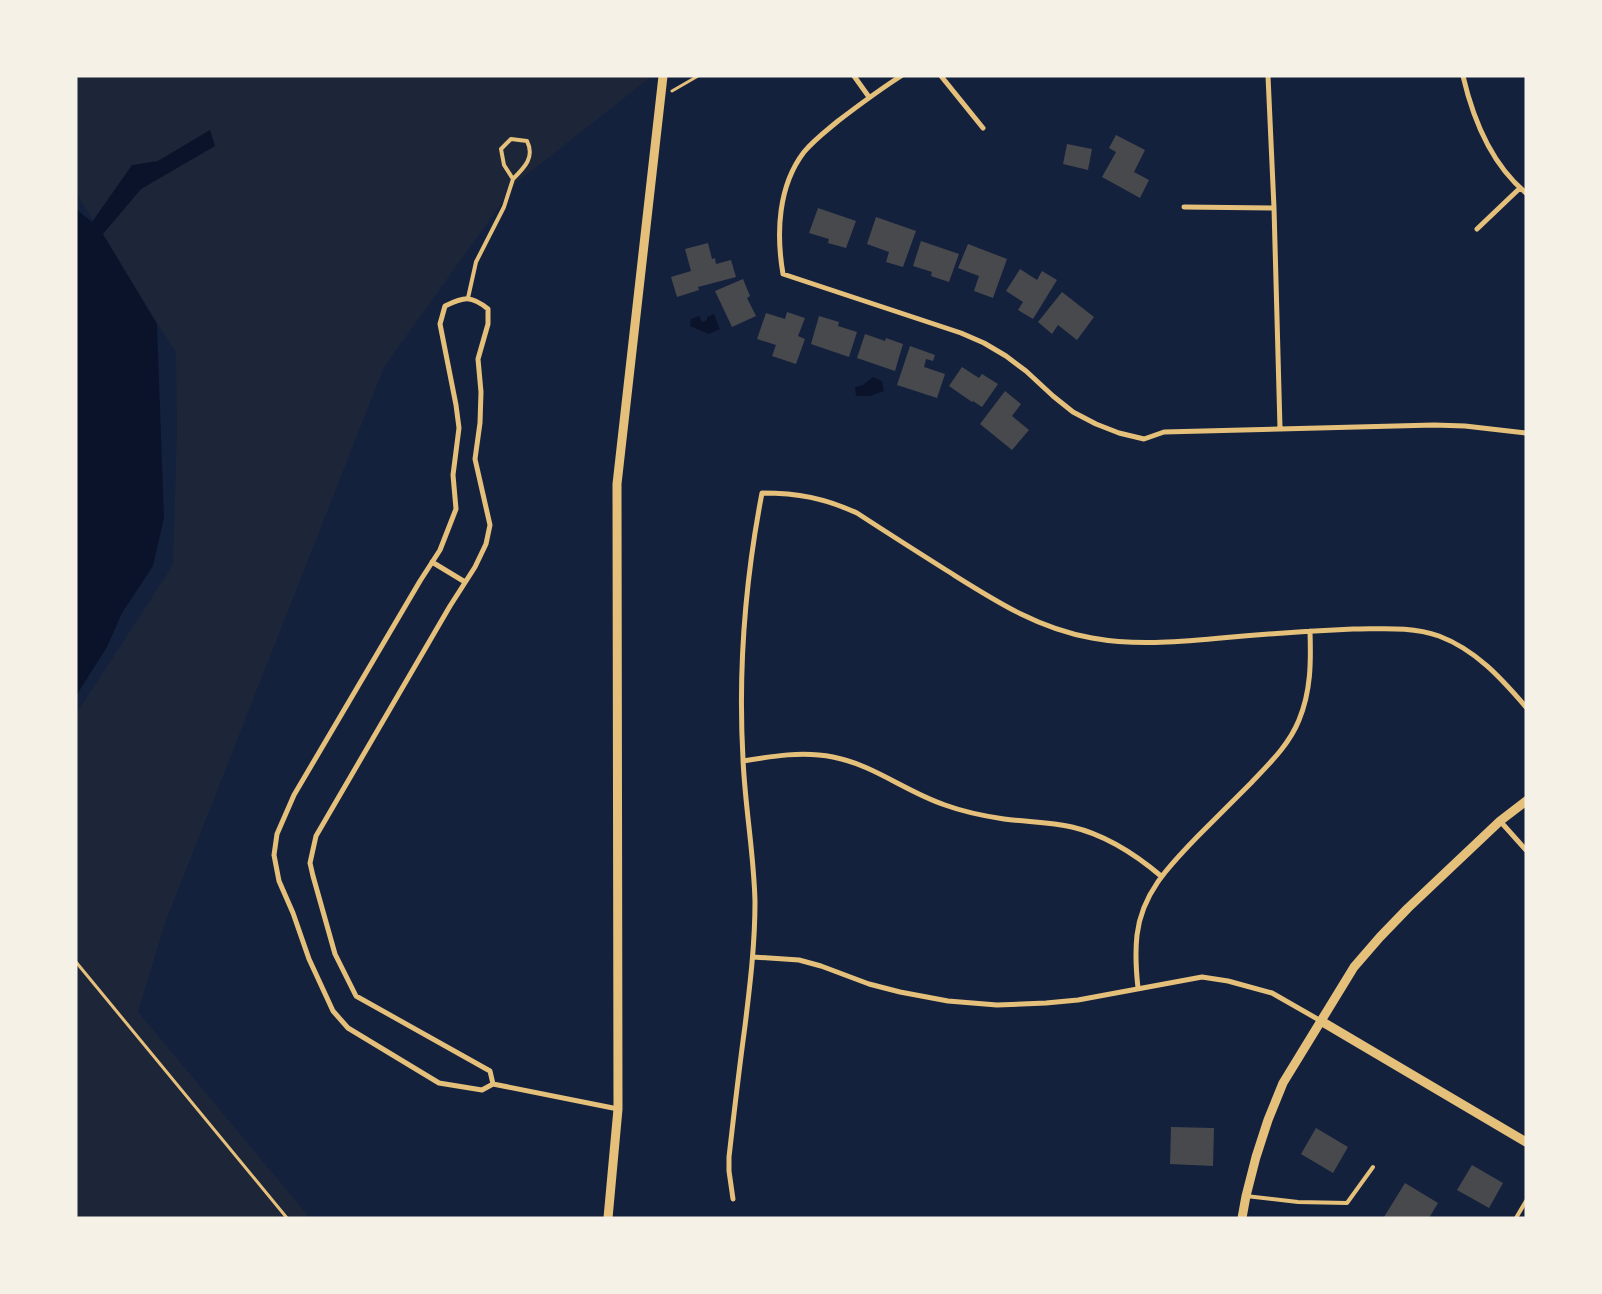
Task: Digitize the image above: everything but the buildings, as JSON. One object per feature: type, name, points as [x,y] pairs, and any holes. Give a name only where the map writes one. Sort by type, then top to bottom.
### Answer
[{"type":"street","points":[[608,1218],[618,1109],[617,484],[663,76]]},
{"type":"street","points":[[854,76],[869,97]]},
{"type":"street","points":[[901,76],[869,97],[812,143],[797,163],[788,184],[779,230],[783,274],[961,333],[1006,356],[1073,412],[1119,433],[1144,439],[1164,432],[1434,425],[1526,432]]},
{"type":"street","points":[[941,76],[983,128]]},
{"type":"street","points":[[1268,76],[1280,428]]},
{"type":"street","points":[[1463,76],[1468,99],[1486,143],[1520,188],[1526,193]]},
{"type":"street","points":[[1477,229],[1520,188]]},
{"type":"street","points":[[1184,207],[1274,208]]},
{"type":"street","points":[[493,1084],[490,1071],[356,996],[335,954],[310,863],[316,836],[475,567],[486,544],[490,525],[475,459],[480,423],[481,392],[478,359],[488,324],[488,308],[477,300],[468,298],[460,299],[445,306],[440,324],[456,405],[458,428],[453,475],[456,509],[440,550],[294,796],[277,834],[274,855],[279,881],[309,960],[333,1010],[348,1028],[439,1083],[482,1090],[493,1084],[618,1109]]},
{"type":"street","points":[[733,1199],[729,1157],[753,957],[755,902],[753,859],[743,761],[740,695],[742,643],[752,548],[762,493],[810,496],[834,503],[857,513],[1001,605],[1031,619],[1069,632],[1100,639],[1153,644],[1310,631],[1413,629],[1439,636],[1475,655],[1493,670],[1526,708]]},
{"type":"street","points":[[432,562],[466,582]]},
{"type":"street","points":[[1138,988],[1135,958],[1137,933],[1148,898],[1161,876],[1269,765],[1286,744],[1299,721],[1307,696],[1311,670],[1310,631]]},
{"type":"street","points":[[743,761],[787,754],[811,754],[857,763],[916,793],[952,807],[1005,819],[1060,825],[1099,836],[1123,848],[1161,876]]},
{"type":"street","points":[[1242,1218],[1246,1196],[1268,1120],[1283,1083],[1354,967],[1408,908],[1500,821],[1526,801]]},
{"type":"street","points":[[1500,821],[1526,850]]},
{"type":"street","points":[[753,957],[799,960],[821,966],[868,984],[900,992],[948,1001],[997,1005],[1078,1000],[1202,977],[1228,981],[1272,993],[1294,1004],[1526,1142]]},
{"type":"lane","points":[[468,298],[476,262],[504,207],[514,179],[527,165],[530,148],[527,140],[511,139],[501,149],[504,165],[514,179]]},
{"type":"lane","points":[[1246,1196],[1298,1202],[1347,1202],[1373,1167]]},
{"type":"lane","points":[[1516,1218],[1526,1201]]},
{"type":"path","points":[[661,97],[698,76]]},
{"type":"path","points":[[76,962],[287,1218]]},
{"type":"shaded area","points":[[76,76],[652,76],[516,183],[384,367],[165,923],[138,1012],[310,1218],[76,1218],[76,714],[173,565],[177,430],[176,353],[76,193]]},
{"type":"shaded area","points":[[210,130],[215,146],[141,189],[103,234],[157,324],[164,518],[153,566],[122,613],[107,647],[76,696],[76,209],[92,222],[132,165],[158,161]]},
{"type":"shaded area","points":[[714,314],[720,329],[709,334],[690,326],[691,319],[699,316],[702,322]]},
{"type":"shaded area","points":[[873,377],[882,381],[884,391],[870,396],[856,396],[855,387],[863,385]]}]
